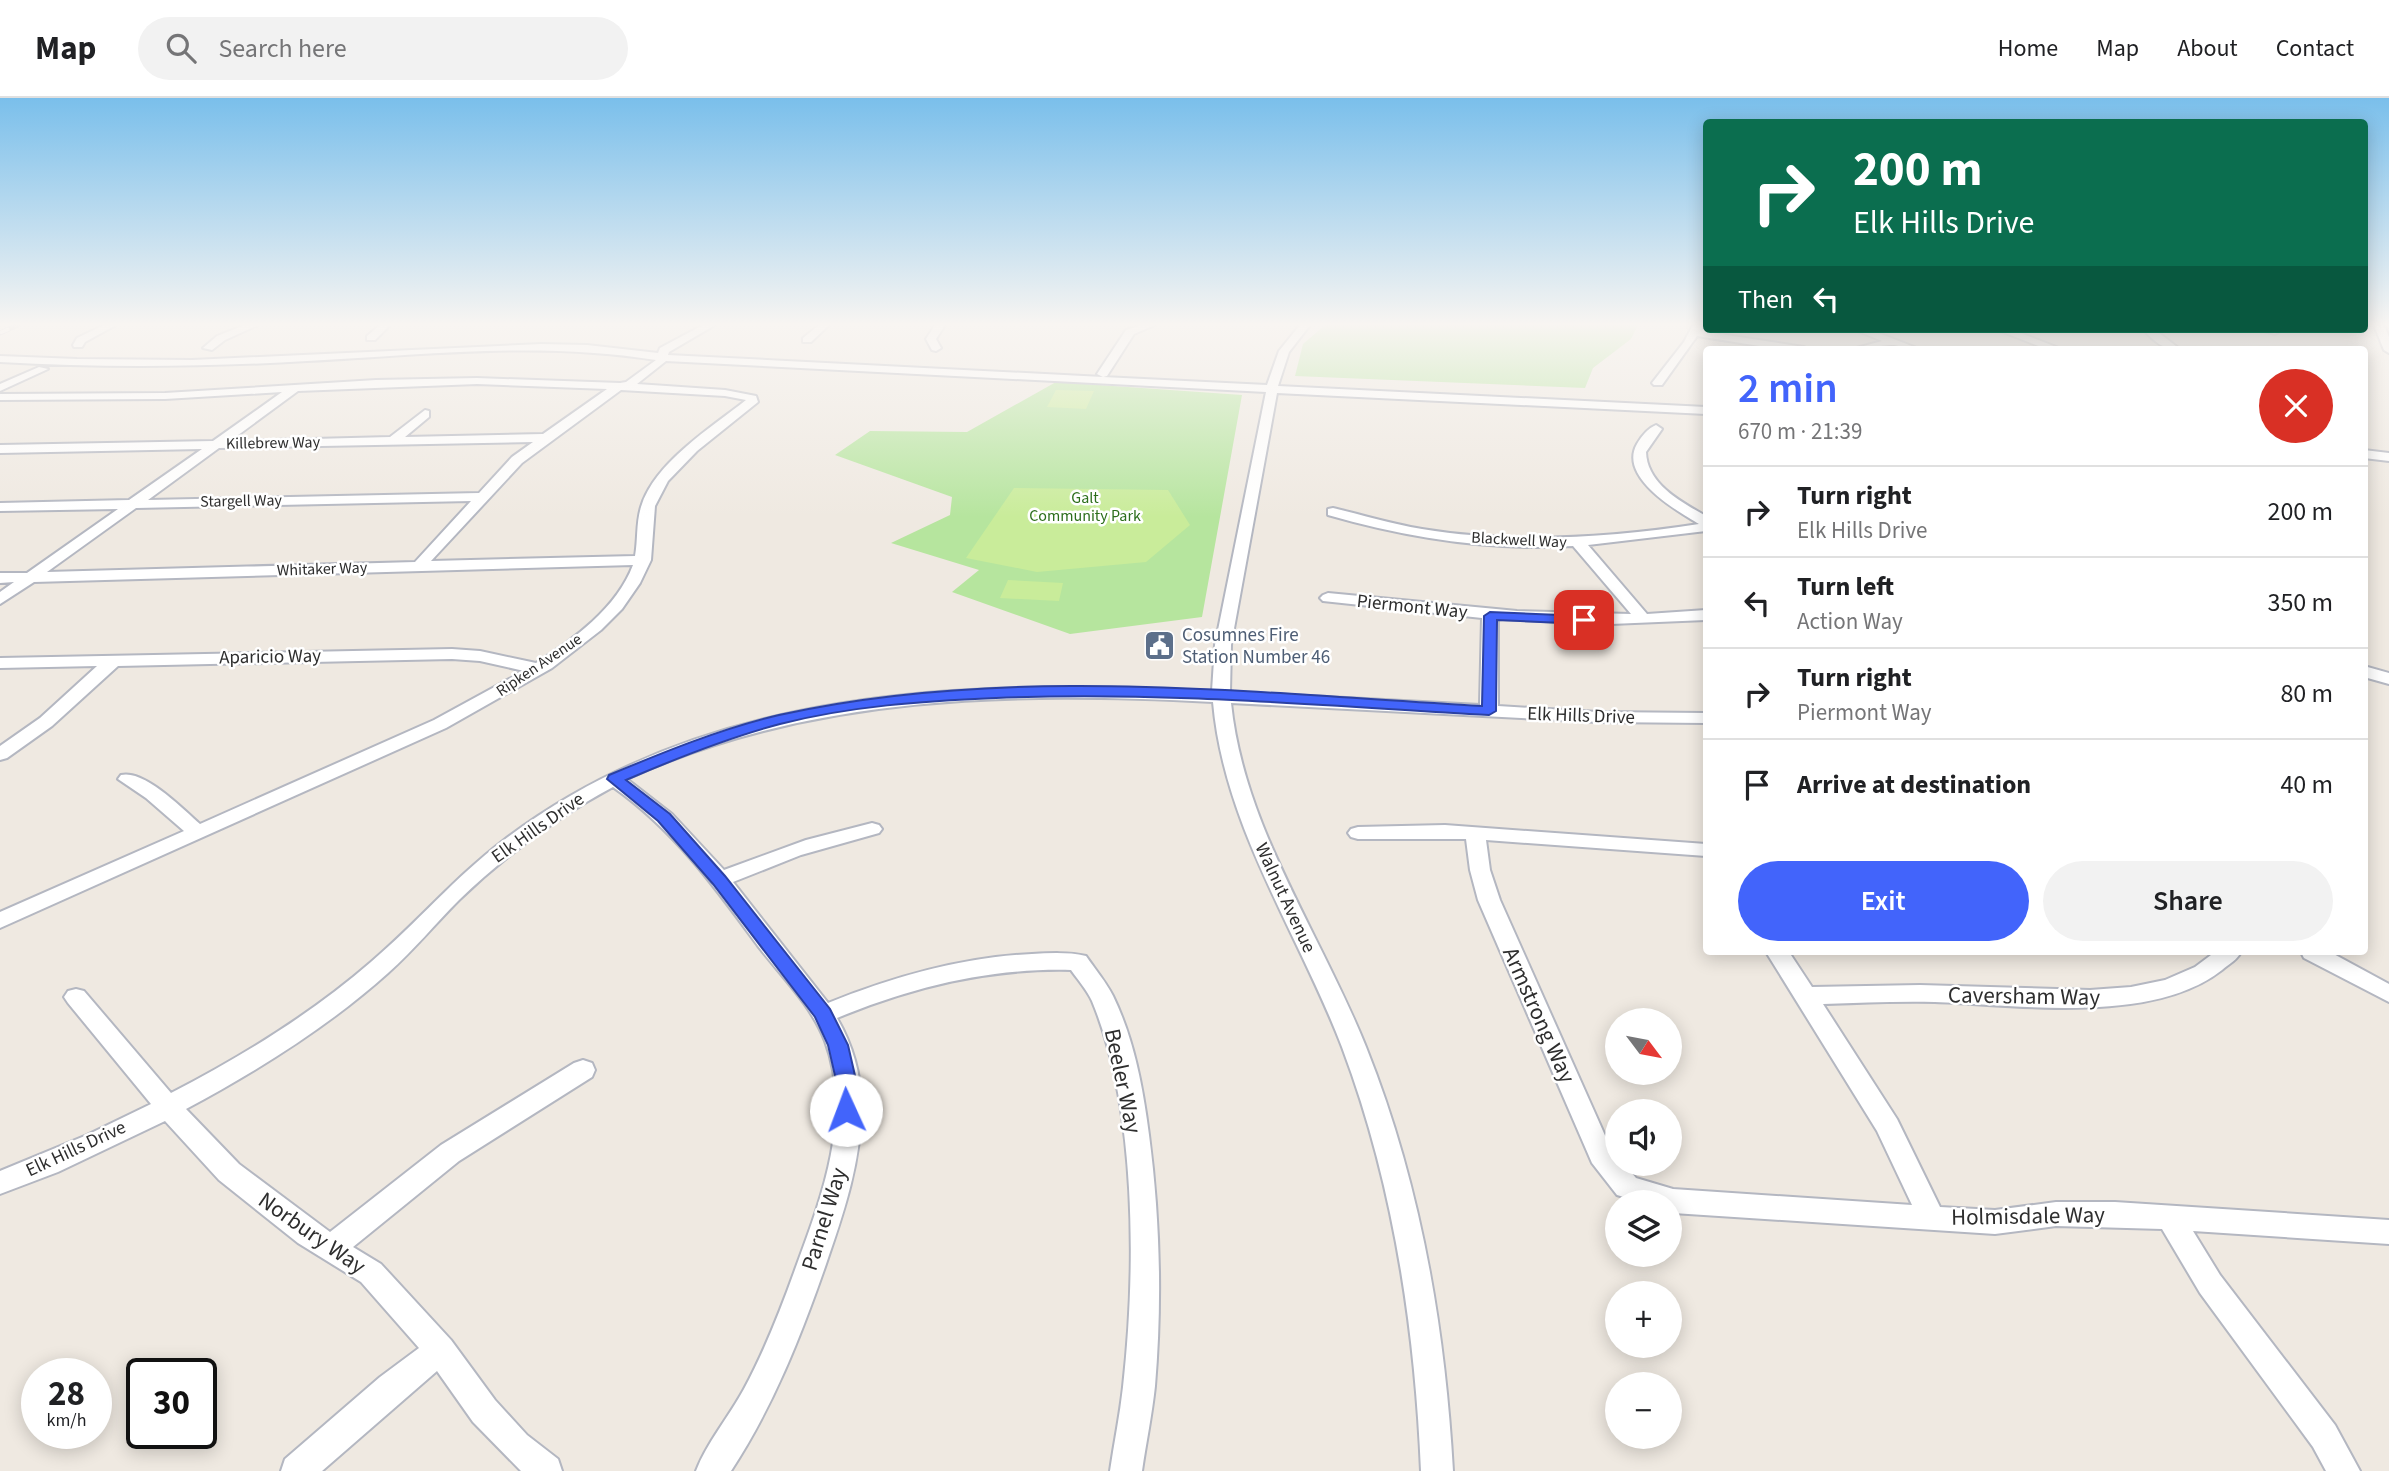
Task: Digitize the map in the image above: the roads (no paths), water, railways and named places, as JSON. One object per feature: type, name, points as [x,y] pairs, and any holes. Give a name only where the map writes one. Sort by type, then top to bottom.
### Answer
[{"type":"street","points":[[0,397],[165,397],[294,389]]},
{"type":"street","points":[[0,599],[295,389]]},
{"type":"street","points":[[418,567],[517,460],[615,389]]},
{"type":"street","name":"Ripken Avenue","points":[[0,921],[440,724],[538,669],[583,638],[631,586],[644,560],[648,504],[656,487],[672,467],[752,402],[752,398],[725,393],[655,389]]},
{"type":"street","name":"Walnut Avenue","points":[[1271,389],[1224,645],[1220,678],[1227,735],[1236,776],[1257,841],[1338,1008],[1378,1116],[1414,1263],[1429,1352],[1437,1471]]},
{"type":"street","points":[[1343,389],[1703,410]]},
{"type":"street","points":[[1370,389],[1703,403]]},
{"type":"street","points":[[393,441],[425,414]]},
{"type":"street","points":[[1656,429],[1640,451],[1640,463],[1656,488],[1703,522]]},
{"type":"street","name":"Killebrew Way","points":[[0,449],[545,438]]},
{"type":"street","points":[[2368,454],[2389,457]]},
{"type":"street","points":[[2368,462],[2389,465]]},
{"type":"street","name":"Stargell Way","points":[[0,507],[482,496]]},
{"type":"street","name":"Blackwell Way","points":[[1333,512],[1365,522],[1434,534],[1578,542],[1644,537],[1703,525]]},
{"type":"street","points":[[1578,542],[1587,555],[1629,597],[1642,618]]},
{"type":"street","name":"Whitaker Way","points":[[0,578],[644,560]]},
{"type":"street","name":"Piermont Way","points":[[1328,598],[1490,616],[1545,619],[1703,615]]},
{"type":"street","points":[[1489,711],[1490,616]]},
{"type":"street","name":"Aparicio Way","points":[[0,663],[452,654],[480,656],[538,669]]},
{"type":"street","points":[[0,754],[46,722],[114,660]]},
{"type":"street","points":[[2368,672],[2389,679]]},
{"type":"street","name":"Elk Hills Drive","points":[[0,1183],[69,1154],[167,1106],[282,1039],[338,1000],[401,949],[456,892],[520,837],[614,779],[656,759],[730,733],[822,710],[878,702],[1071,690],[1329,700],[1581,718],[1703,718]]},
{"type":"street","points":[[128,779],[153,794],[200,833]]},
{"type":"street","name":"Parnel Way","points":[[614,779],[664,817],[719,880],[823,1014],[838,1045],[846,1080],[846,1138],[838,1182],[779,1352],[754,1404],[712,1471]]},
{"type":"street","points":[[719,880],[778,855],[872,829]]},
{"type":"street","points":[[1358,833],[1411,830],[1475,833],[1703,850]]},
{"type":"street","name":"Armstrong Way","points":[[1475,833],[1480,870],[1489,900],[1601,1155],[1627,1187]]},
{"type":"street","points":[[1779,955],[1808,996],[1888,1126],[1932,1218]]},
{"type":"street","name":"Caversham Way","points":[[1808,996],[1933,994],[2071,1000],[2112,997],[2182,982],[2205,971],[2226,955]]},
{"type":"street","points":[[2318,955],[2389,994]]},
{"type":"street","name":"Beeler Way","points":[[823,1014],[893,986],[1011,963],[1048,960],[1078,962],[1092,976],[1118,1043],[1131,1100],[1138,1154],[1144,1245],[1143,1313],[1139,1387],[1126,1471]]},
{"type":"street","name":"Norbury Way","points":[[76,996],[167,1106],[229,1172],[265,1203],[371,1273],[440,1350],[485,1411],[516,1446],[546,1471]]},
{"type":"street","points":[[331,1248],[450,1153],[583,1070]]},
{"type":"street","name":"Holmisdale Way","points":[[1627,1187],[1673,1200],[1995,1222],[2056,1214],[2389,1232]]},
{"type":"street","points":[[2171,1219],[2210,1283],[2324,1436],[2344,1471]]},
{"type":"street","points":[[297,1471],[391,1388],[440,1350]]},
{"type":"place","name":"Cosumnes Fire Station Number 46","points":[[1159,646]]},
{"type":"park label","name":"Galt Community Park","points":[[1085,507]]}]
